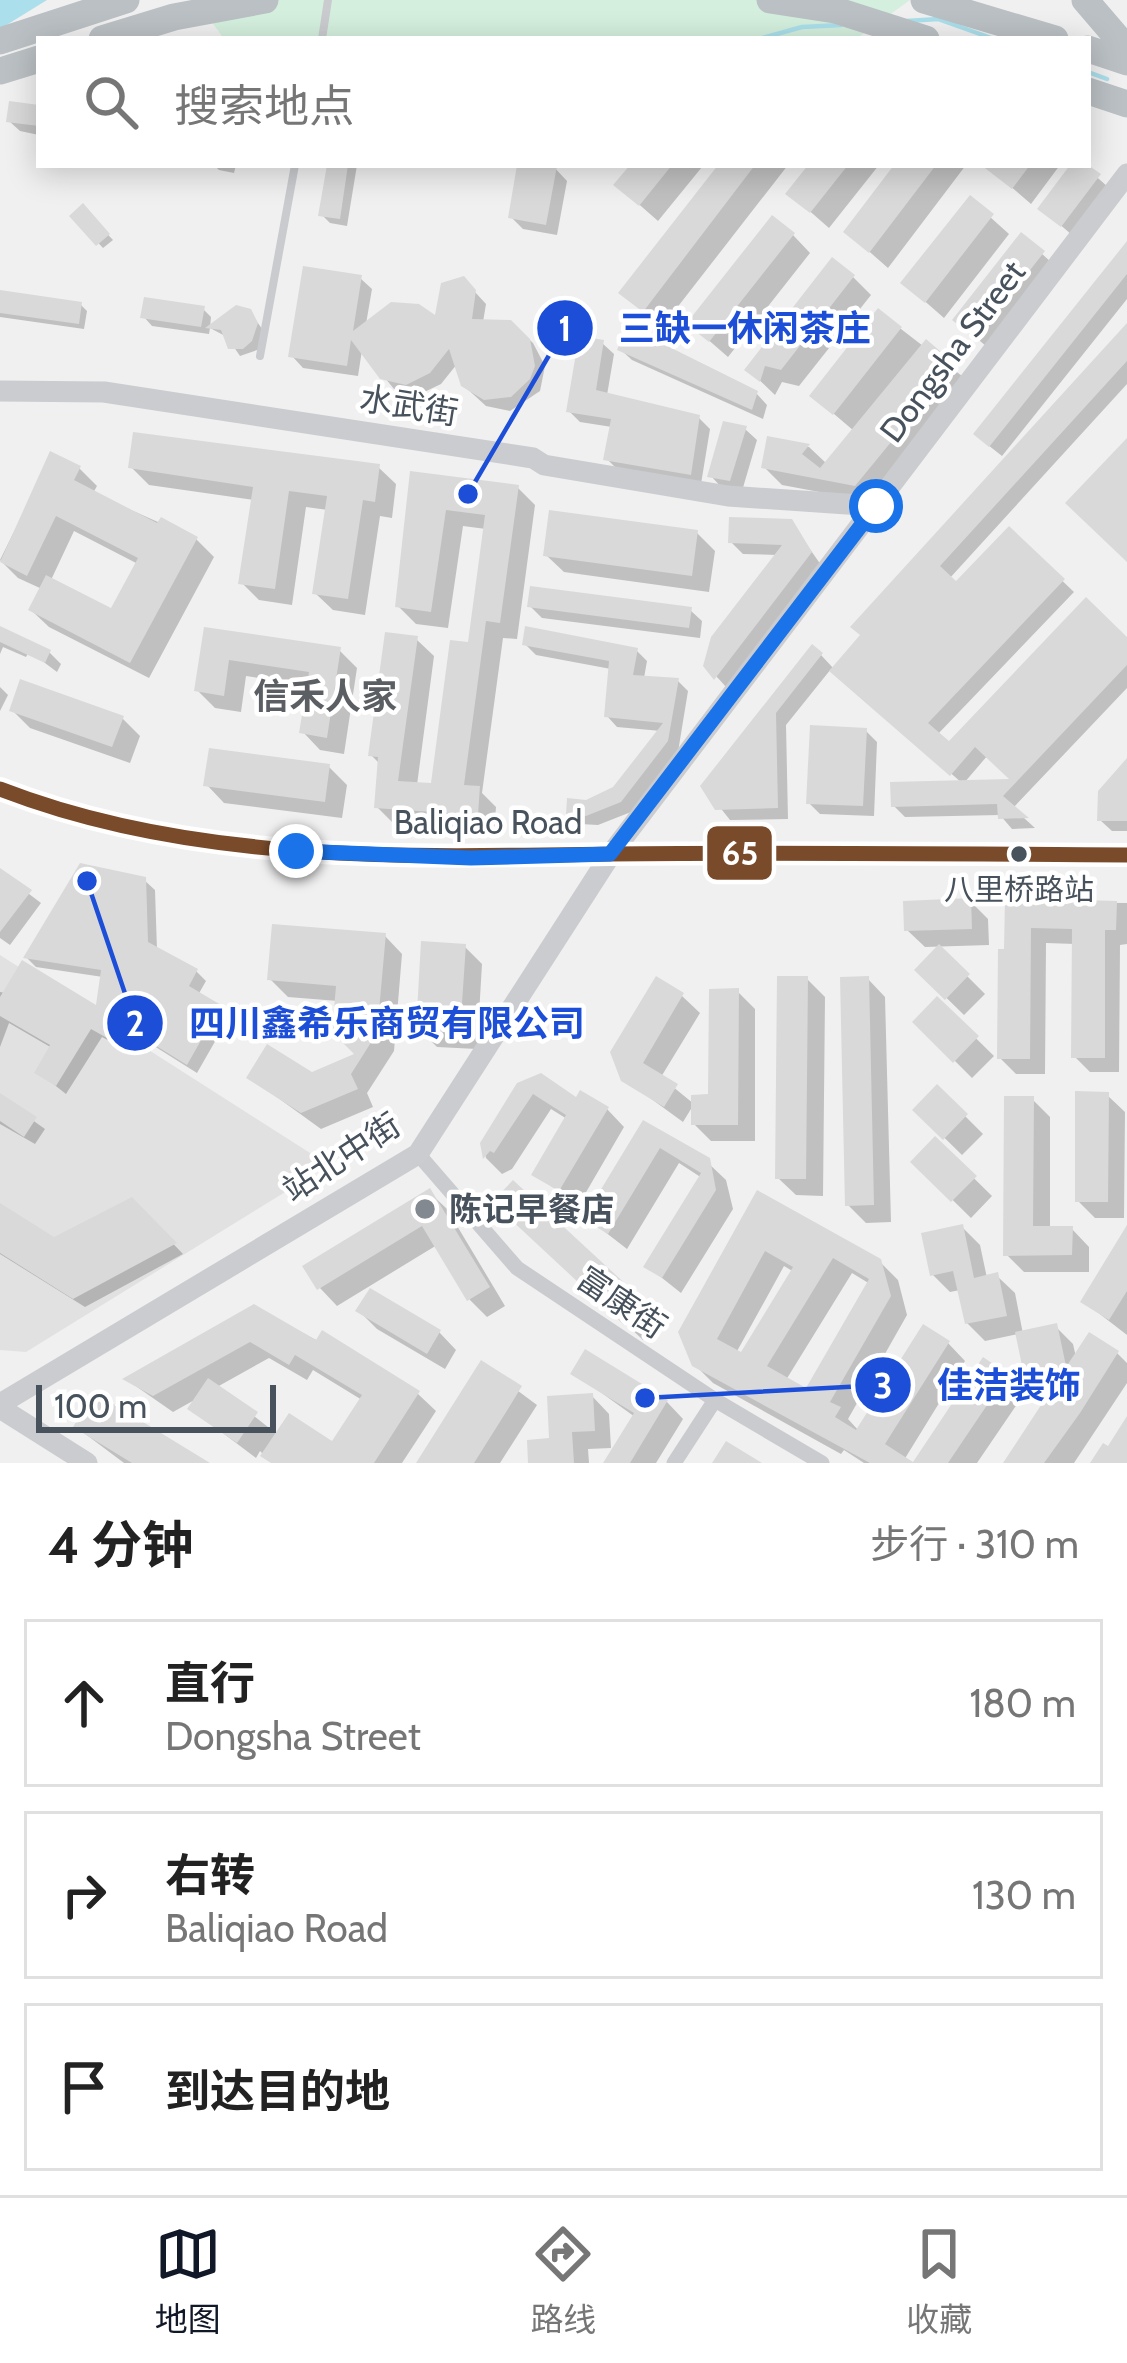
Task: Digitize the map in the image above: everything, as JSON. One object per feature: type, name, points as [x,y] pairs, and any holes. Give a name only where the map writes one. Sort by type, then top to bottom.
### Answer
[{"type":"highway","points":[[0,40],[126,0]]},
{"type":"highway","points":[[112,36],[174,17],[265,0]]},
{"type":"highway","points":[[770,0],[835,10],[917,36]]},
{"type":"highway","points":[[924,0],[1045,36]]},
{"type":"highway","points":[[1085,0],[1127,49]]},
{"type":"highway","points":[[1091,50],[1127,62]]},
{"type":"highway","points":[[0,71],[36,60]]},
{"type":"highway","points":[[1091,92],[1127,104]]},
{"type":"street","name":"Dongsha Street","points":[[610,854],[1127,174]]},
{"type":"street","name":"水武街","points":[[0,391],[104,392],[532,458],[544,465],[728,496],[876,506]]},
{"type":"street","name":"Baliqiao Road","points":[[0,789],[142,831],[296,851],[471,858],[1127,855]]},
{"type":"street","name":"站北中街","points":[[0,1406],[418,1154],[610,854]]},
{"type":"street","name":"富康街","points":[[418,1154],[517,1268],[715,1400],[823,1463]]},
{"type":"street","points":[[674,1463],[715,1400]]},
{"type":"street","points":[[0,1406],[87,1463]]},
{"type":"lane","points":[[322,36],[328,0]]},
{"type":"lane","points":[[260,356],[295,168]]},
{"type":"shaded area","points":[[0,955],[329,1165],[26,1352],[0,1350]]},
{"type":"green space","points":[[196,0],[910,0],[860,36],[222,36]]},
{"type":"water","points":[[0,0],[47,0],[0,29]]},
{"type":"building","points":[[9,101],[36,105],[36,126],[6,122]]},
{"type":"building","points":[[1091,167],[1101,174],[1061,227],[1037,209],[1068,168]]},
{"type":"building","points":[[326,168],[348,168],[340,219],[318,216]]},
{"type":"building","points":[[516,168],[557,168],[546,225],[508,218]]},
{"type":"building","points":[[627,168],[670,168],[639,206],[613,185]]},
{"type":"building","points":[[716,168],[753,168],[643,312],[618,293]]},
{"type":"building","points":[[806,168],[846,168],[810,213],[785,194]]},
{"type":"building","points":[[892,168],[934,168],[869,253],[843,232]]},
{"type":"building","points":[[985,168],[1028,168],[1012,189]]},
{"type":"building","points":[[970,195],[994,214],[925,303],[900,283]]},
{"type":"building","points":[[83,203],[110,234],[96,246],[69,216]]},
{"type":"building","points":[[772,215],[795,233],[709,342],[686,324]]},
{"type":"building","points":[[1021,232],[1045,251],[976,339],[952,320]]},
{"type":"building","points":[[1127,241],[1127,274],[989,447],[973,434]]},
{"type":"building","points":[[832,257],[855,275],[781,370],[765,366],[760,382],[744,370]]},
{"type":"building","points":[[303,266],[362,275],[353,331],[391,302],[419,304],[435,315],[441,283],[464,276],[476,290],[472,319],[511,320],[530,339],[535,366],[530,379],[511,397],[484,400],[461,386],[449,349],[430,373],[406,385],[380,379],[351,340],[347,366],[288,357]]},
{"type":"building","points":[[0,290],[82,302],[79,324],[0,313]]},
{"type":"building","points":[[144,297],[205,306],[201,327],[140,318]]},
{"type":"building","points":[[236,305],[251,309],[258,323],[252,341],[243,349],[228,349],[221,330],[205,328]]},
{"type":"building","points":[[878,308],[902,327],[833,415],[809,396]]},
{"type":"building","points":[[1127,323],[1127,361],[940,566],[956,581],[1009,526],[1065,579],[928,723],[949,741],[1086,597],[1127,637],[1127,665],[1003,796],[1029,818],[998,819],[997,804],[891,807],[890,782],[1009,779],[975,747],[950,776],[829,671],[860,635],[850,627]]},
{"type":"building","points":[[627,326],[758,391],[752,410],[617,350]]},
{"type":"building","points":[[579,336],[604,340],[596,390],[700,415],[691,475],[603,460],[611,419],[566,412]]},
{"type":"building","points":[[926,339],[955,364],[855,486],[761,468],[767,436],[810,444],[802,454],[820,468]]},
{"type":"building","points":[[723,421],[747,426],[730,481],[707,477]]},
{"type":"building","points":[[133,432],[380,464],[375,502],[363,500],[348,599],[312,594],[327,496],[289,491],[275,589],[238,584],[253,487],[128,468]]},
{"type":"building","points":[[1127,438],[1127,562],[1065,503]]},
{"type":"building","points":[[50,451],[81,466],[74,480],[157,523],[161,517],[198,537],[130,663],[28,610],[46,575],[111,608],[138,558],[56,516],[27,576],[0,562]]},
{"type":"building","points":[[410,471],[519,485],[500,623],[486,621],[464,785],[480,786],[478,815],[374,808],[378,757],[368,756],[385,632],[418,636],[398,781],[431,783],[450,640],[468,642],[485,515],[446,510],[431,612],[395,607]]},
{"type":"building","points":[[549,510],[698,530],[692,576],[543,556]]},
{"type":"building","points":[[729,517],[792,519],[812,552],[714,680],[703,666],[711,637],[782,545],[728,543]]},
{"type":"building","points":[[530,586],[692,607],[689,628],[527,607]]},
{"type":"building","points":[[0,626],[51,650],[45,663],[0,642]]},
{"type":"building","points":[[525,626],[638,648],[633,675],[679,678],[668,741],[621,802],[586,816],[566,815],[567,798],[586,800],[613,787],[663,723],[604,717],[609,661],[522,645]]},
{"type":"building","points":[[204,627],[341,647],[327,738],[299,733],[309,672],[229,660],[224,696],[194,691]]},
{"type":"building","points":[[812,644],[823,653],[776,713],[778,808],[715,810],[700,786]]},
{"type":"building","points":[[20,679],[124,716],[112,747],[9,711]]},
{"type":"building","points":[[810,725],[867,728],[863,806],[806,804]]},
{"type":"building","points":[[209,748],[330,764],[325,802],[203,786]]},
{"type":"building","points":[[1127,758],[1127,821],[1097,821],[1098,791]]},
{"type":"building","points":[[80,863],[146,877],[148,942],[198,969],[189,986],[221,1005],[187,1065],[124,1026],[116,1043],[91,1029],[56,1086],[34,1073],[50,1045],[0,1016],[0,997],[22,960],[96,1005],[101,970],[23,958]]},
{"type":"building","points":[[0,868],[32,890],[0,932]]},
{"type":"building","points":[[971,898],[972,929],[904,931],[903,901]]},
{"type":"building","points":[[1005,898],[1117,901],[1116,930],[1105,930],[1105,1058],[1071,1058],[1072,929],[1031,928],[1030,1059],[997,1059],[998,949],[1004,949]]},
{"type":"building","points":[[272,924],[386,933],[377,1033],[351,1074],[358,1089],[301,1113],[246,1078],[267,1044],[312,1072],[354,1054],[332,1032],[336,986],[267,980]]},
{"type":"building","points":[[421,941],[466,944],[460,1033],[416,1030]]},
{"type":"building","points":[[939,944],[970,974],[945,1000],[914,970]]},
{"type":"building","points":[[656,976],[684,993],[643,1063],[678,1084],[664,1107],[621,1081],[610,1052]]},
{"type":"building","points":[[777,976],[808,976],[806,1179],[775,1179]]},
{"type":"building","points":[[869,976],[874,1205],[845,1206],[840,977]]},
{"type":"building","points":[[739,988],[738,1125],[691,1125],[691,1095],[708,1094],[709,989]]},
{"type":"building","points":[[937,996],[979,1036],[953,1063],[912,1022]]},
{"type":"building","points":[[541,1073],[576,1097],[580,1090],[609,1107],[559,1191],[531,1175],[566,1115],[533,1094],[494,1153],[490,1151],[483,1159],[480,1143],[517,1083]]},
{"type":"building","points":[[937,1084],[968,1114],[943,1140],[912,1110]]},
{"type":"building","points":[[1075,1091],[1109,1092],[1108,1202],[1075,1202]]},
{"type":"building","points":[[0,1093],[37,1117],[24,1137],[0,1121]]},
{"type":"building","points":[[1004,1096],[1034,1096],[1033,1226],[1073,1226],[1072,1255],[1003,1256]]},
{"type":"building","points":[[643,1120],[710,1158],[716,1190],[662,1278],[643,1267],[701,1173],[660,1148],[608,1234],[583,1219]]},
{"type":"building","points":[[935,1136],[977,1176],[951,1202],[910,1162]]},
{"type":"building","points":[[513,1180],[645,1302],[624,1325],[492,1202]]},
{"type":"building","points":[[430,1188],[490,1287],[467,1301],[422,1226],[317,1290],[302,1266]]},
{"type":"building","points":[[757,1190],[881,1259],[891,1296],[830,1402],[841,1407],[835,1417],[856,1430],[923,1324],[950,1341],[885,1444],[913,1462],[983,1357],[1008,1374],[948,1463],[870,1463],[692,1366],[678,1332]],"holes":[[[765,1251],[793,1267],[741,1352],[717,1339]],[[833,1258],[869,1279],[806,1388],[767,1366]]]},
{"type":"building","points":[[132,1197],[177,1243],[73,1299],[0,1253],[0,1203],[54,1237]]},
{"type":"building","points":[[963,1224],[974,1278],[998,1272],[1007,1316],[965,1324],[953,1271],[930,1276],[921,1233]]},
{"type":"building","points":[[1127,1225],[1127,1291],[1109,1320],[1080,1302]]},
{"type":"building","points":[[370,1288],[441,1330],[427,1354],[355,1311]]},
{"type":"building","points":[[254,1304],[316,1340],[322,1330],[420,1391],[374,1463],[271,1463],[260,1456],[289,1413],[332,1441],[362,1395],[295,1355],[289,1365],[250,1342],[153,1396],[122,1379]]},
{"type":"building","points":[[1057,1323],[1066,1366],[1024,1375],[1015,1332]]},
{"type":"building","points":[[1089,1332],[1119,1351],[1080,1413],[1044,1463],[1003,1463]]},
{"type":"building","points":[[585,1349],[668,1400],[630,1463],[603,1463],[634,1413],[570,1374]]},
{"type":"building","points":[[481,1360],[522,1386],[474,1463],[416,1463]]},
{"type":"building","points":[[208,1378],[258,1412],[237,1443],[187,1409]]},
{"type":"building","points":[[94,1392],[210,1463],[132,1463],[73,1427]]},
{"type":"building","points":[[593,1393],[595,1431],[572,1432],[574,1463],[528,1463],[527,1440],[549,1438],[547,1396]]},
{"type":"building","points":[[1127,1416],[1127,1463],[1090,1463],[1103,1443],[1108,1446]]},
{"type":"building","points":[[726,1441],[762,1463],[712,1463]]},
{"type":"waterway","points":[[907,21],[938,19],[986,36]]},
{"type":"waterway","points":[[770,36],[802,27],[841,25]]},
{"type":"waterway","points":[[1091,73],[1107,79]]},
{"type":"transit line","name":"65","points":[[0,789],[148,831],[301,851],[456,856],[1127,855]]},
{"type":"place","name":"三缺一休闲茶庄","points":[[468,494]]},
{"type":"place","name":"八里桥路站","points":[[1019,854]]},
{"type":"place","name":"四川鑫希乐商贸有限公司","points":[[87,881]]},
{"type":"place","name":"陈记早餐店","points":[[425,1209]]},
{"type":"place","name":"佳洁装饰","points":[[645,1398]]},
{"type":"district","name":"信禾人家","points":[[325,696]]},
{"type":"route","points":[[296,851],[471,858],[610,854],[876,506]]}]
